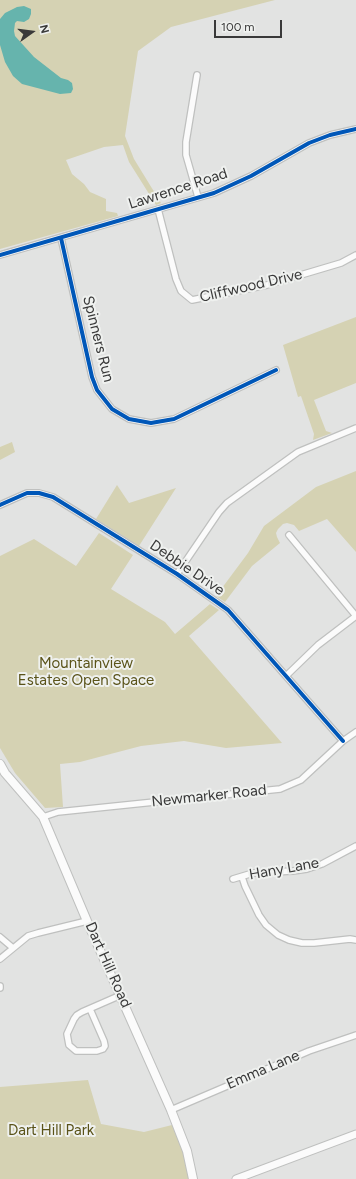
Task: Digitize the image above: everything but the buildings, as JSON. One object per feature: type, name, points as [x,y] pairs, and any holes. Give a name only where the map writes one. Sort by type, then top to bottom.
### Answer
[{"type":"main road","name":"Dart Hill Road","points":[[0,764],[2,774],[43,817],[87,921],[171,1110],[187,1151],[194,1179]]},
{"type":"street","points":[[197,75],[186,142],[186,155],[198,197]]},
{"type":"street","name":"Lawrence Road","points":[[0,255],[214,193],[251,176],[309,143],[356,128]]},
{"type":"street","name":"Cliffwood Drive","points":[[158,209],[176,279],[182,290],[192,300],[267,285],[341,263],[356,254]]},
{"type":"street","name":"Spinners Run","points":[[61,238],[92,377],[97,390],[112,409],[129,419],[151,423],[174,419],[276,370]]},
{"type":"street","points":[[178,574],[219,512],[227,503],[298,452],[356,428]]},
{"type":"street","name":"Debbie Drive","points":[[0,505],[27,493],[39,493],[53,497],[178,574],[228,610],[343,741]]},
{"type":"street","points":[[286,676],[318,645],[356,616],[289,535]]},
{"type":"street","name":"Newmarker Road","points":[[43,817],[58,812],[280,789],[301,780],[343,741],[356,732]]},
{"type":"street","name":"Hany Lane","points":[[233,879],[253,873],[307,869],[322,864],[356,846]]},
{"type":"street","points":[[242,877],[259,915],[266,925],[278,935],[289,940],[302,943],[350,939],[356,940]]},
{"type":"street","points":[[0,959],[28,936],[38,932],[87,921]]},
{"type":"street","points":[[0,937],[13,948]]},
{"type":"street","points":[[90,1009],[105,1046],[103,1049],[97,1051],[76,1051],[72,1048],[67,1038],[68,1029],[77,1015],[90,1009],[121,995]]},
{"type":"street","name":"Emma Lane","points":[[171,1110],[309,1051],[356,1035]]},
{"type":"street","points":[[236,1179],[356,1134]]},
{"type":"green space","points":[[0,0],[275,0],[171,27],[138,51],[125,136],[134,159],[161,203],[156,205],[129,162],[123,145],[104,147],[66,160],[72,174],[84,184],[90,192],[106,199],[106,211],[117,213],[118,216],[0,249]]},
{"type":"green space","points":[[356,317],[356,383],[314,400],[326,431],[332,433],[313,440],[314,434],[301,396],[298,397],[283,345]]},
{"type":"green space","points":[[12,442],[15,452],[0,460],[0,447]]},
{"type":"green space","points":[[356,471],[356,552],[327,519],[299,531],[294,525],[287,523],[283,524],[276,533],[280,543],[252,566],[225,602],[216,596],[248,553],[264,526],[316,487]]},
{"type":"green space","points":[[117,485],[129,503],[176,488],[139,546],[96,519]]},
{"type":"green space","name":"Mountainview Estates Open Space","points":[[99,533],[133,555],[111,589],[165,622],[175,634],[210,604],[219,610],[189,636],[282,743],[226,748],[184,741],[141,746],[80,762],[60,764],[63,807],[45,808],[15,773],[0,748],[0,556],[34,539],[76,566]]},
{"type":"green space","name":"Dart Hill Park","points":[[88,1080],[101,1124],[144,1132],[172,1125],[185,1157],[190,1179],[0,1179],[0,1087]]},
{"type":"water","points":[[24,6],[31,9],[31,14],[29,19],[24,22],[17,21],[15,23],[15,36],[34,57],[61,78],[72,83],[73,89],[71,93],[60,94],[22,84],[13,76],[5,62],[0,45],[0,19],[5,13],[17,7]]},
{"type":"cycle path","points":[[0,255],[214,193],[251,176],[309,143],[330,135],[356,129]]},
{"type":"cycle path","points":[[61,238],[92,377],[97,390],[112,409],[129,419],[151,423],[174,419],[276,370]]},
{"type":"cycle path","points":[[0,505],[27,493],[39,493],[53,497],[177,574],[228,610],[343,741]]}]
